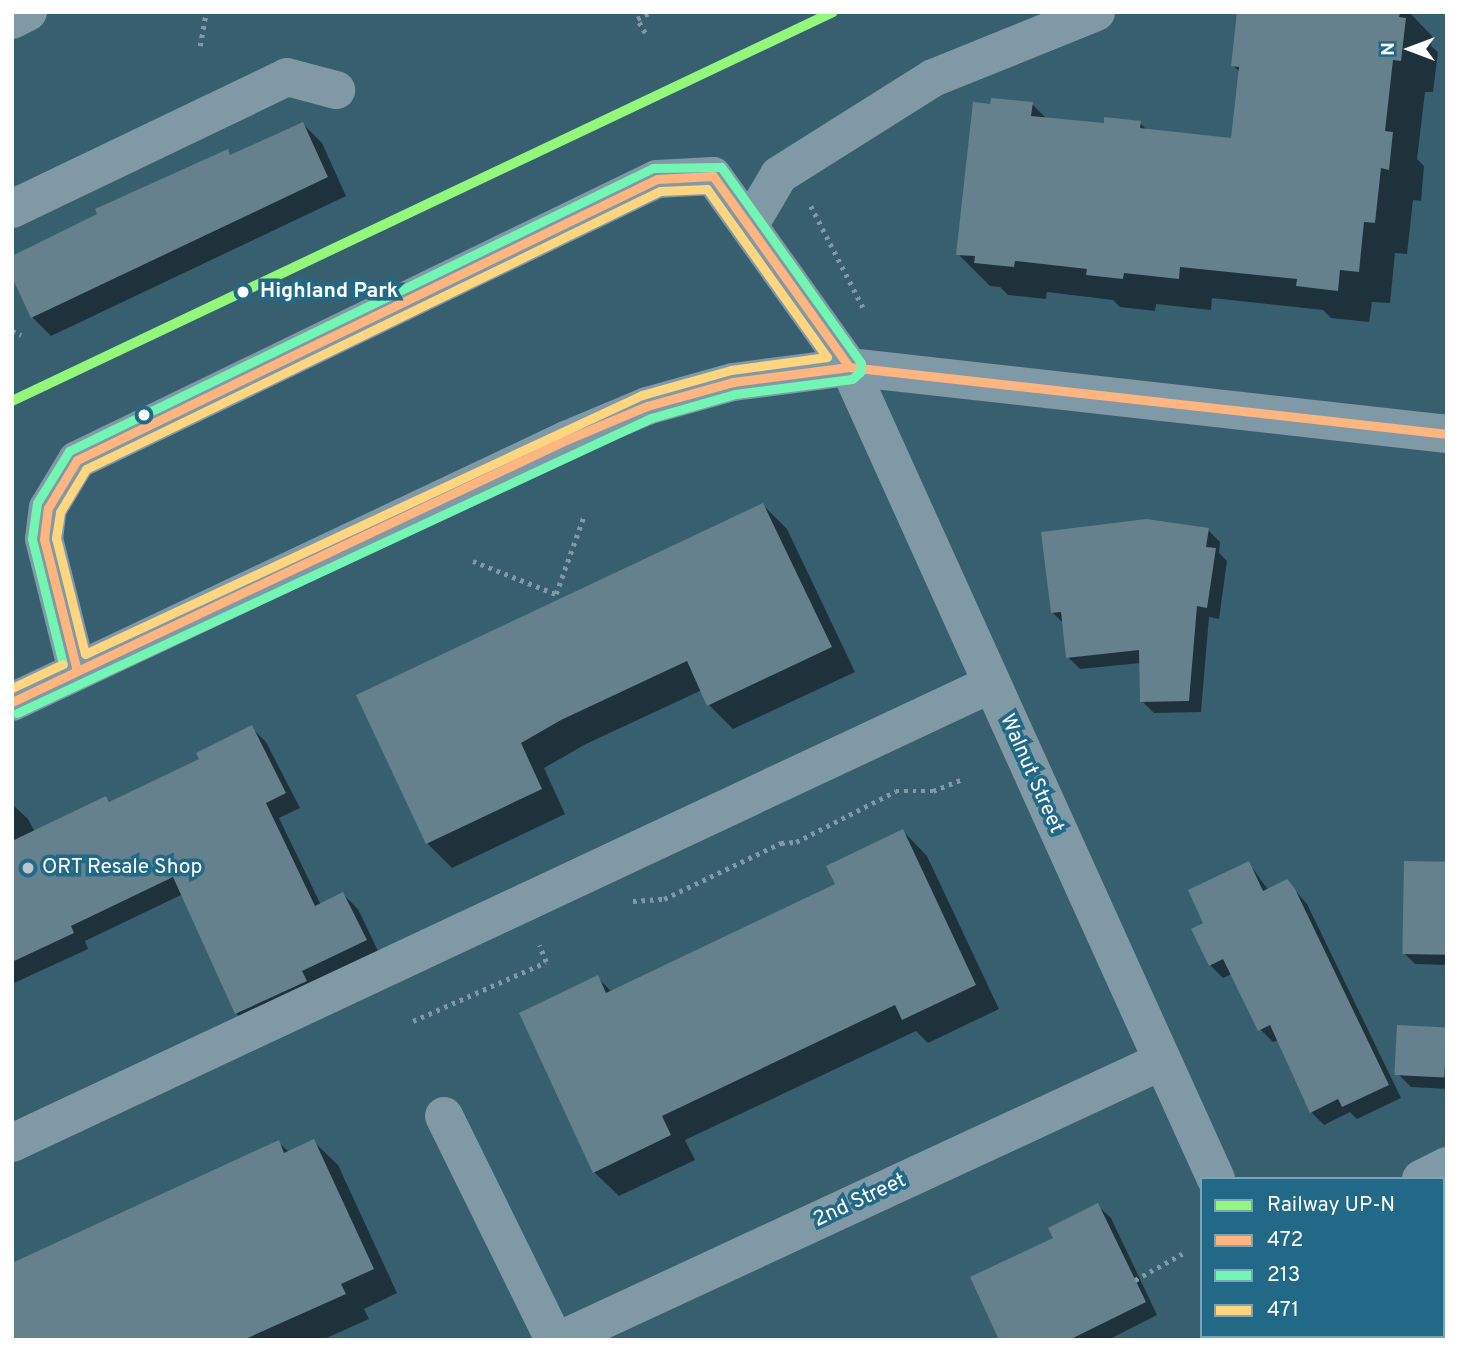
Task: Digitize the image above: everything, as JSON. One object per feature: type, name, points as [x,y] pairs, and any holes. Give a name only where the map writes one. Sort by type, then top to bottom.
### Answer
[{"type":"street","points":[[12,20],[28,12]]},
{"type":"street","points":[[749,226],[779,175],[933,78],[1096,12]]},
{"type":"street","points":[[12,209],[287,77],[336,90]]},
{"type":"street","name":"Walnut Street","points":[[78,671],[44,539],[48,508],[77,460],[657,179],[713,176],[849,367],[1160,1062],[1215,1177]]},
{"type":"street","points":[[12,702],[646,406],[733,382],[849,367],[1276,418],[1447,434]]},
{"type":"street","points":[[12,1143],[991,684]]},
{"type":"street","name":"2nd Street","points":[[560,1340],[1160,1062]]},
{"type":"street","points":[[444,1115],[554,1340]]},
{"type":"street","points":[[1426,1177],[1447,1166]]},
{"type":"path","points":[[200,46],[206,12]]},
{"type":"path","points":[[645,33],[637,19],[651,12]]},
{"type":"path","points":[[791,168],[867,314]]},
{"type":"path","points":[[12,331],[21,335]]},
{"type":"path","points":[[473,561],[556,594],[584,516]]},
{"type":"path","points":[[622,902],[664,899],[781,843],[796,842],[896,791],[933,791],[962,779]]},
{"type":"path","points":[[413,1021],[546,962],[536,938]]},
{"type":"path","points":[[1135,1280],[1182,1254]]},
{"type":"building","points":[[1237,12],[1400,12],[1399,17],[1406,18],[1401,61],[1393,60],[1385,131],[1393,132],[1389,170],[1381,168],[1375,223],[1364,222],[1359,272],[1340,270],[1338,291],[1296,286],[1297,279],[1180,267],[1179,279],[1124,273],[1123,279],[1086,275],[1087,269],[1015,261],[1014,267],[974,263],[975,256],[956,255],[973,102],[990,104],[991,98],[1033,102],[1031,116],[1104,123],[1104,117],[1141,121],[1140,128],[1231,138],[1239,67],[1231,66]]},
{"type":"building","points":[[303,122],[328,177],[31,318],[12,277],[12,256],[97,214],[95,209],[228,149],[230,155]]},
{"type":"building","points":[[763,503],[832,647],[707,706],[687,661],[561,720],[521,743],[542,789],[426,844],[356,695]]},
{"type":"building","points":[[1146,519],[1209,528],[1206,547],[1216,548],[1207,608],[1197,606],[1189,701],[1140,702],[1139,650],[1066,658],[1061,612],[1051,613],[1041,532]]},
{"type":"building","points":[[252,725],[286,793],[266,803],[315,906],[343,892],[367,940],[302,971],[307,981],[235,1014],[173,877],[71,926],[74,933],[12,962],[12,841],[106,796],[109,802],[199,759],[196,753]]},
{"type":"building","points":[[903,829],[976,985],[902,1020],[895,1005],[662,1116],[671,1135],[593,1173],[519,1013],[598,975],[606,993],[835,884],[826,866]]},
{"type":"building","points":[[1249,861],[1263,891],[1287,879],[1295,889],[1389,1085],[1342,1107],[1338,1099],[1310,1113],[1270,1025],[1258,1031],[1223,959],[1209,966],[1191,929],[1203,923],[1188,890]]},
{"type":"building","points":[[1404,861],[1447,862],[1445,955],[1402,954]]},
{"type":"building","points":[[1397,1025],[1447,1028],[1444,1078],[1394,1075]]},
{"type":"building","points":[[314,1139],[374,1269],[341,1284],[346,1294],[243,1340],[12,1340],[12,1263],[279,1140],[284,1153]]},
{"type":"building","points":[[1098,1203],[1146,1302],[1069,1340],[999,1340],[970,1277],[1053,1238],[1048,1228]]},
{"type":"rail line","name":"UP-N","points":[[12,401],[833,12]]},
{"type":"transit line","name":"213","points":[[17,713],[651,418],[735,394],[852,379],[860,372],[861,363],[721,167],[653,168],[69,451],[37,503],[32,539],[63,664]]},
{"type":"transit line","name":"472","points":[[77,671],[44,539],[48,508],[77,460],[657,179],[713,176],[849,367]]},
{"type":"transit line","name":"471","points":[[707,189],[827,357],[731,370],[642,395],[85,654],[56,538],[60,512],[86,469],[660,191],[707,189]]},
{"type":"transit line","name":"472","points":[[12,702],[566,440],[647,406],[733,382],[849,367],[1447,434]]},
{"type":"transit line","name":"471","points":[[12,688],[63,664]]},
{"type":"place","name":"Highland Park","points":[[243,292]]},
{"type":"place","name":"ORT Resale Shop","points":[[28,868]]}]
